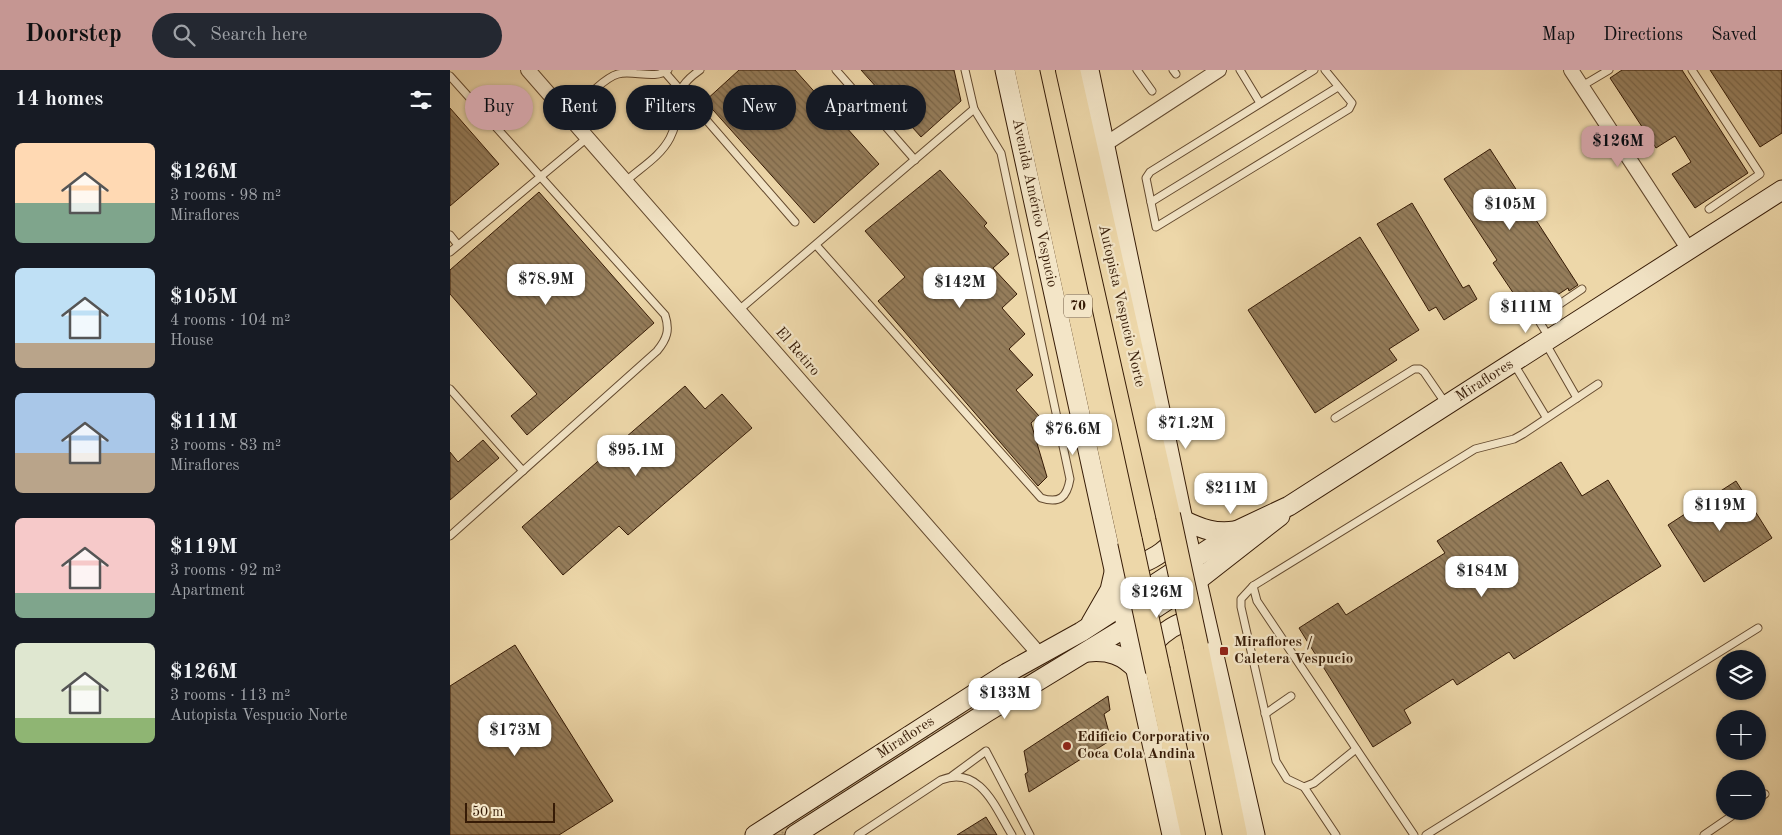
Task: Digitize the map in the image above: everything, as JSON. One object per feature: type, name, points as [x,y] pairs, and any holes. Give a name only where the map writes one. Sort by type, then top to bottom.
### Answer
[{"type":"highway","name":"70","points":[[1027,70],[1130,541],[1148,670],[1192,835]]},
{"type":"highway","name":"Autopista Vespucio Norte","points":[[1068,70],[1176,518],[1196,646],[1235,835]]},
{"type":"main road","name":"Avenida Américo Vespucio","points":[[1005,70],[1128,626],[1148,670],[1172,835]]},
{"type":"main road","points":[[1087,628],[1110,590],[1115,568],[1139,565],[1167,547],[1177,536],[1176,518],[1088,70]]},
{"type":"main road","name":"Miraflores","points":[[755,835],[1007,673],[1087,628],[1238,530],[1289,506],[1782,190]]},
{"type":"main road","name":"Miraflores","points":[[795,835],[987,712],[1088,652],[1198,580],[1268,527],[1289,506]]},
{"type":"main road","points":[[1176,518],[1209,531],[1221,533],[1238,530]]},
{"type":"main road","points":[[1176,518],[1198,580],[1255,835]]},
{"type":"main road","points":[[1148,670],[1145,653],[1157,639],[1185,622],[1207,621]]},
{"type":"main road","points":[[1088,652],[1099,651],[1115,654],[1148,670]]},
{"type":"street","name":"El Retiro","points":[[528,70],[543,87]]},
{"type":"street","points":[[1104,145],[1219,70]]},
{"type":"street","points":[[1571,70],[1689,250]]},
{"type":"street","name":"El Retiro","points":[[580,130],[1040,656]]},
{"type":"lane","points":[[683,85],[700,70]]},
{"type":"lane","points":[[836,70],[914,160]]},
{"type":"lane","points":[[816,245],[1042,498],[1050,501],[1061,499],[1068,492],[1070,479],[1001,153],[974,109],[965,70]]},
{"type":"lane","points":[[1138,70],[1152,91]]},
{"type":"lane","points":[[1240,70],[1260,103]]},
{"type":"lane","points":[[1314,70],[1150,172],[1146,178],[1154,225],[1160,227],[1349,109],[1352,103],[1324,70]]},
{"type":"lane","points":[[1582,86],[1608,70]]},
{"type":"lane","points":[[1692,70],[1760,174],[1709,209]]},
{"type":"lane","points":[[601,85],[611,76],[620,73],[666,71],[678,85]]},
{"type":"lane","points":[[450,76],[665,315],[668,325],[664,343],[657,350],[450,536]]},
{"type":"lane","points":[[1151,202],[1338,87]]},
{"type":"lane","points":[[739,310],[974,109]]},
{"type":"lane","points":[[713,126],[795,222]]},
{"type":"lane","points":[[625,182],[657,155],[674,130]]},
{"type":"lane","points":[[450,252],[587,138]]},
{"type":"lane","points":[[450,235],[458,245]]},
{"type":"lane","points":[[1577,398],[1548,341],[1539,318],[1582,289]]},
{"type":"lane","points":[[1513,363],[1546,417]]},
{"type":"lane","points":[[1335,418],[1414,369],[1420,369],[1424,372],[1446,405]]},
{"type":"lane","points":[[1336,835],[1304,787],[1287,779],[1279,769],[1240,607],[1241,599],[1252,586],[1475,449],[1514,439],[1598,384]]},
{"type":"lane","points":[[450,389],[523,471]]},
{"type":"lane","points":[[1252,586],[1257,601],[1414,835]]},
{"type":"lane","points":[[1426,835],[1758,628]]},
{"type":"lane","points":[[1265,714],[1291,696]]},
{"type":"lane","points":[[1304,787],[1314,783],[1356,749]]},
{"type":"lane","points":[[858,835],[941,780],[952,776],[986,751],[1030,835]]},
{"type":"lane","points":[[952,776],[965,776],[980,786],[1012,835]]},
{"type":"lane","points":[[1704,835],[1726,820]]},
{"type":"shaded area","points":[[1117,613],[1120,625],[791,835],[768,835]]},
{"type":"building","points":[[739,70],[795,70],[808,85],[806,85],[806,130],[849,130],[879,164],[814,223],[731,130],[796,130],[796,85],[723,85],[723,121],[713,110],[713,94]]},
{"type":"building","points":[[861,70],[954,70],[961,101],[921,137],[915,130],[926,130],[926,85],[874,85]]},
{"type":"building","points":[[1622,70],[1682,70],[1748,173],[1695,208],[1672,174],[1691,162],[1675,136],[1656,148],[1610,78]]},
{"type":"building","points":[[1710,70],[1782,70],[1782,133],[1760,147]]},
{"type":"building","points":[[450,108],[465,125],[465,130],[469,130],[499,164],[450,206]]},
{"type":"building","points":[[1490,149],[1578,285],[1569,291],[1568,288],[1539,307],[1529,293],[1518,300],[1493,263],[1497,260],[1444,179]]},
{"type":"building","points":[[940,170],[987,223],[984,226],[1009,254],[993,268],[1017,294],[1002,308],[1025,334],[1009,349],[1033,375],[1016,390],[1039,416],[1031,423],[1047,477],[1038,486],[878,301],[905,277],[865,231]]},
{"type":"building","points":[[539,192],[654,323],[527,435],[511,416],[537,394],[450,294],[450,270]]},
{"type":"building","points":[[1412,203],[1463,288],[1469,285],[1477,299],[1444,320],[1436,307],[1429,311],[1377,224]]},
{"type":"building","points":[[1360,237],[1419,330],[1389,349],[1397,360],[1315,413],[1248,310]]},
{"type":"building","points":[[685,386],[705,409],[722,394],[752,428],[628,535],[619,526],[563,575],[522,527]]},
{"type":"building","points":[[483,440],[499,458],[450,500],[450,452],[458,462]]},
{"type":"building","points":[[1561,462],[1582,496],[1608,480],[1661,566],[1514,659],[1509,652],[1457,685],[1453,679],[1404,710],[1411,723],[1373,747],[1299,628],[1338,603],[1346,615],[1445,553],[1437,541]]},
{"type":"building","points":[[1736,481],[1772,538],[1704,582],[1668,525]]},
{"type":"building","points":[[515,645],[613,801],[559,835],[450,835],[450,686]]},
{"type":"building","name":"Edificio Corporativo Coca Cola Andina","points":[[1108,696],[1110,710],[1104,714],[1111,740],[1029,792],[1025,774],[1028,772],[1024,751]]},
{"type":"building","points":[[986,817],[997,835],[957,835]]},
{"type":"place","name":"Miraflores / Caletera Vespucio","points":[[1224,651]]},
{"type":"place","name":"Edificio Corporativo Coca Cola Andina","points":[[1067,746]]}]
